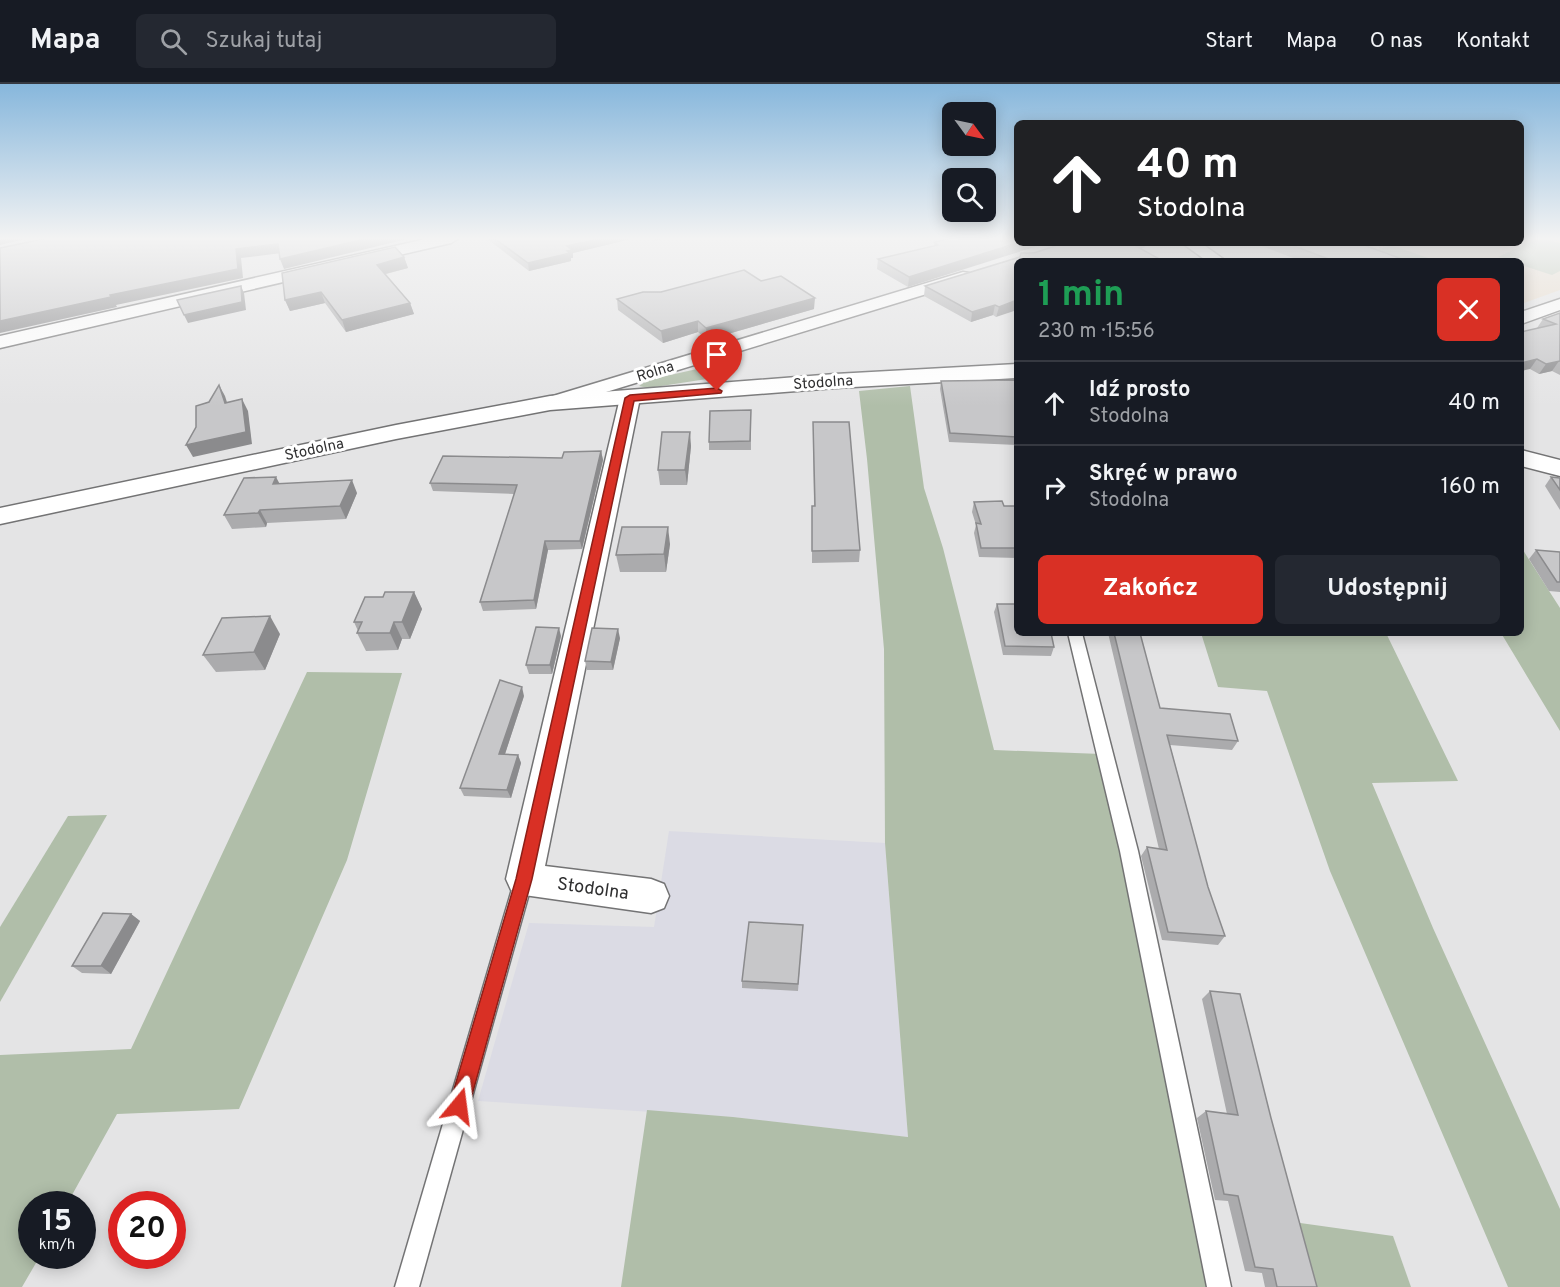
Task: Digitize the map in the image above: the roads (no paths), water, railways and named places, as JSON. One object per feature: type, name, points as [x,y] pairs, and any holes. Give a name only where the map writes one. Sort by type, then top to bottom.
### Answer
[{"type":"street","points":[[0,342],[208,294]]},
{"type":"street","name":"Rolna","points":[[550,403],[907,294]]},
{"type":"street","points":[[1524,317],[1560,304]]},
{"type":"street","name":"Stodolna","points":[[0,516],[396,432],[550,403],[835,381],[1014,372]]},
{"type":"street","points":[[524,879],[630,398]]},
{"type":"street","points":[[1524,459],[1560,468]]},
{"type":"street","name":"Stodolna","points":[[524,879],[651,896]]},
{"type":"lane","points":[[1076,636],[1129,851],[1219,1287]]},
{"type":"lane","points":[[407,1287],[524,879]]}]
